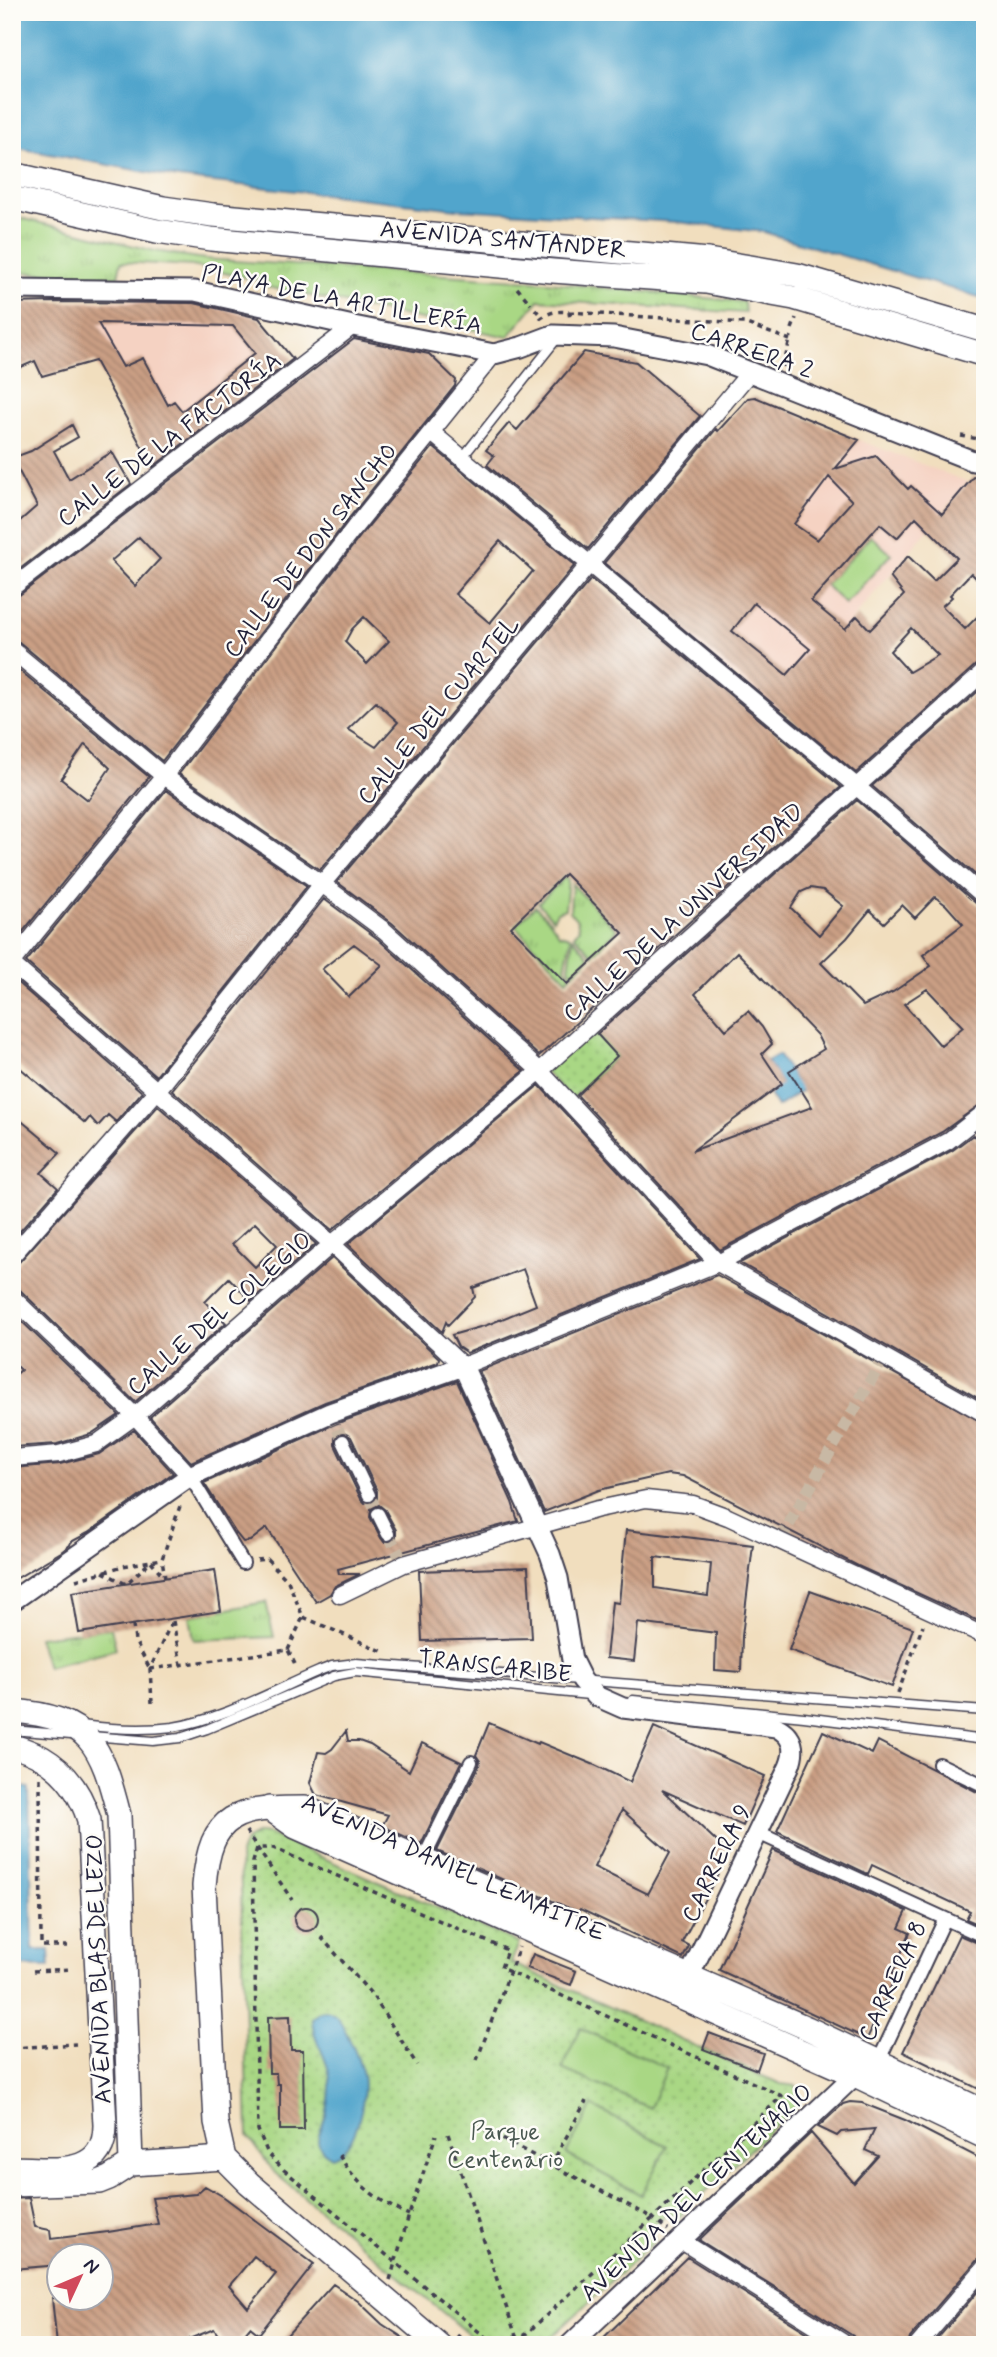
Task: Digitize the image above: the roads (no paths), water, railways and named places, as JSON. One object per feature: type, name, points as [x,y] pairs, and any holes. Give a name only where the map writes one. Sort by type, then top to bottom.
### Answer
[{"type":"main road","name":"AVENIDA SANTANDER","points":[[12,174],[163,208],[213,215],[708,260],[759,267],[797,275],[985,330]]},
{"type":"main road","name":"AVENIDA SANTANDER","points":[[12,198],[157,231],[211,239],[553,271],[706,282],[755,289],[794,298],[985,355]]},
{"type":"main road","name":"AVENIDA BLAS DE LEZO","points":[[12,1711],[65,1721],[86,1736],[106,1766],[119,1815],[131,2164]]},
{"type":"main road","name":"AVENIDA BLAS DE LEZO","points":[[12,1746],[30,1751],[61,1770],[74,1785],[89,1820],[105,2125],[102,2147],[86,2164],[75,2168],[12,2168]]},
{"type":"main road","points":[[269,1808],[251,1810],[241,1828],[224,1825],[211,1844],[207,1856],[204,1886],[216,2122],[224,2158],[249,2183],[386,2286],[444,2337]]},
{"type":"main road","name":"AVENIDA DANIEL LEMAITRE","points":[[269,1808],[305,1808],[423,1860],[985,2137]]},
{"type":"main road","name":"AVENIDA DANIEL LEMAITRE","points":[[269,1808],[296,1827],[526,1929],[684,1988],[807,2028],[985,2112]]},
{"type":"main road","points":[[12,2185],[99,2182],[131,2164],[224,2158]]},
{"type":"street","name":"PLAYA DE LA ARTILLERÍA","points":[[12,289],[195,291],[353,327],[494,354]]},
{"type":"street","name":"CALLE DE LA FACTORÍA","points":[[12,588],[353,327]]},
{"type":"street","name":"CARRERA 2","points":[[494,354],[560,334],[614,337],[707,355],[981,466]]},
{"type":"street","name":"CALLE DE DON SANCHO","points":[[12,963],[164,776],[354,528],[494,354]]},
{"type":"street","name":"CALLE DEL CUARTEL","points":[[12,1256],[157,1091],[322,884],[750,372]]},
{"type":"street","points":[[431,432],[985,897]]},
{"type":"street","points":[[12,650],[164,776],[322,884],[385,932],[540,1070],[718,1263],[985,1414]]},
{"type":"street","name":"CALLE DE LA UNIVERSIDAD","points":[[332,1244],[540,1070],[985,671]]},
{"type":"street","points":[[12,963],[332,1244],[463,1366],[539,1527],[558,1578],[572,1660],[582,1680],[596,1696]]},
{"type":"street","points":[[12,1601],[190,1476],[330,1413],[463,1366],[718,1263],[948,1141],[982,1119]]},
{"type":"street","name":"CALLE DEL COLEGIO","points":[[12,1458],[59,1454],[96,1444],[135,1416],[332,1244]]},
{"type":"street","points":[[12,1297],[135,1416],[190,1476],[243,1563]]},
{"type":"street","points":[[343,1441],[369,1495]]},
{"type":"street","points":[[340,1595],[404,1564],[598,1509],[646,1499],[693,1504],[770,1536],[985,1636]]},
{"type":"street","points":[[378,1514],[388,1534]]},
{"type":"street","name":"CARRERA 9","points":[[596,1696],[623,1708],[776,1727],[792,1741],[789,1767],[684,1988]]},
{"type":"street","points":[[423,1860],[471,1762]]},
{"type":"street","points":[[939,1764],[985,1786]]},
{"type":"street","points":[[758,1833],[985,1937]]},
{"type":"street","name":"CARRERA 8","points":[[878,2062],[945,1919]]},
{"type":"street","name":"AVENIDA DEL CENTENARIO","points":[[570,2345],[855,2075]]},
{"type":"street","points":[[680,2240],[847,2345]]},
{"type":"street","points":[[919,2345],[985,2267]]},
{"type":"lane","points":[[462,458],[560,334]]},
{"type":"lane","name":"TRANSCARIBE","points":[[65,1721],[133,1730],[190,1723],[216,1715],[319,1671],[356,1663],[985,1711]]},
{"type":"lane","name":"TRANSCARIBE","points":[[12,1730],[153,1741],[180,1738],[334,1676],[355,1672],[804,1717],[985,1740]]},
{"type":"water","points":[[12,12],[985,12],[985,299],[764,232],[677,222],[457,209],[178,178],[12,147]]},
{"type":"water","points":[[778,1055],[803,1090],[777,1107],[769,1094],[781,1083],[767,1061]]},
{"type":"water","points":[[12,1786],[29,1788],[33,1950],[49,1950],[50,1967],[12,1966]]},
{"type":"water","points":[[325,2011],[336,2016],[343,2026],[360,2064],[364,2085],[362,2109],[354,2134],[341,2152],[332,2157],[320,2148],[318,2143],[328,2105],[330,2078],[312,2019]]},
{"type":"tunnel","points":[[780,1540],[884,1357]]},
{"type":"tunnel","points":[[330,1413],[343,1441]]},
{"type":"tunnel","points":[[369,1495],[378,1514]]},
{"type":"tunnel","points":[[388,1534],[404,1564]]},
{"type":"park label","name":"Parque Centenario","points":[[505,2145]]}]
